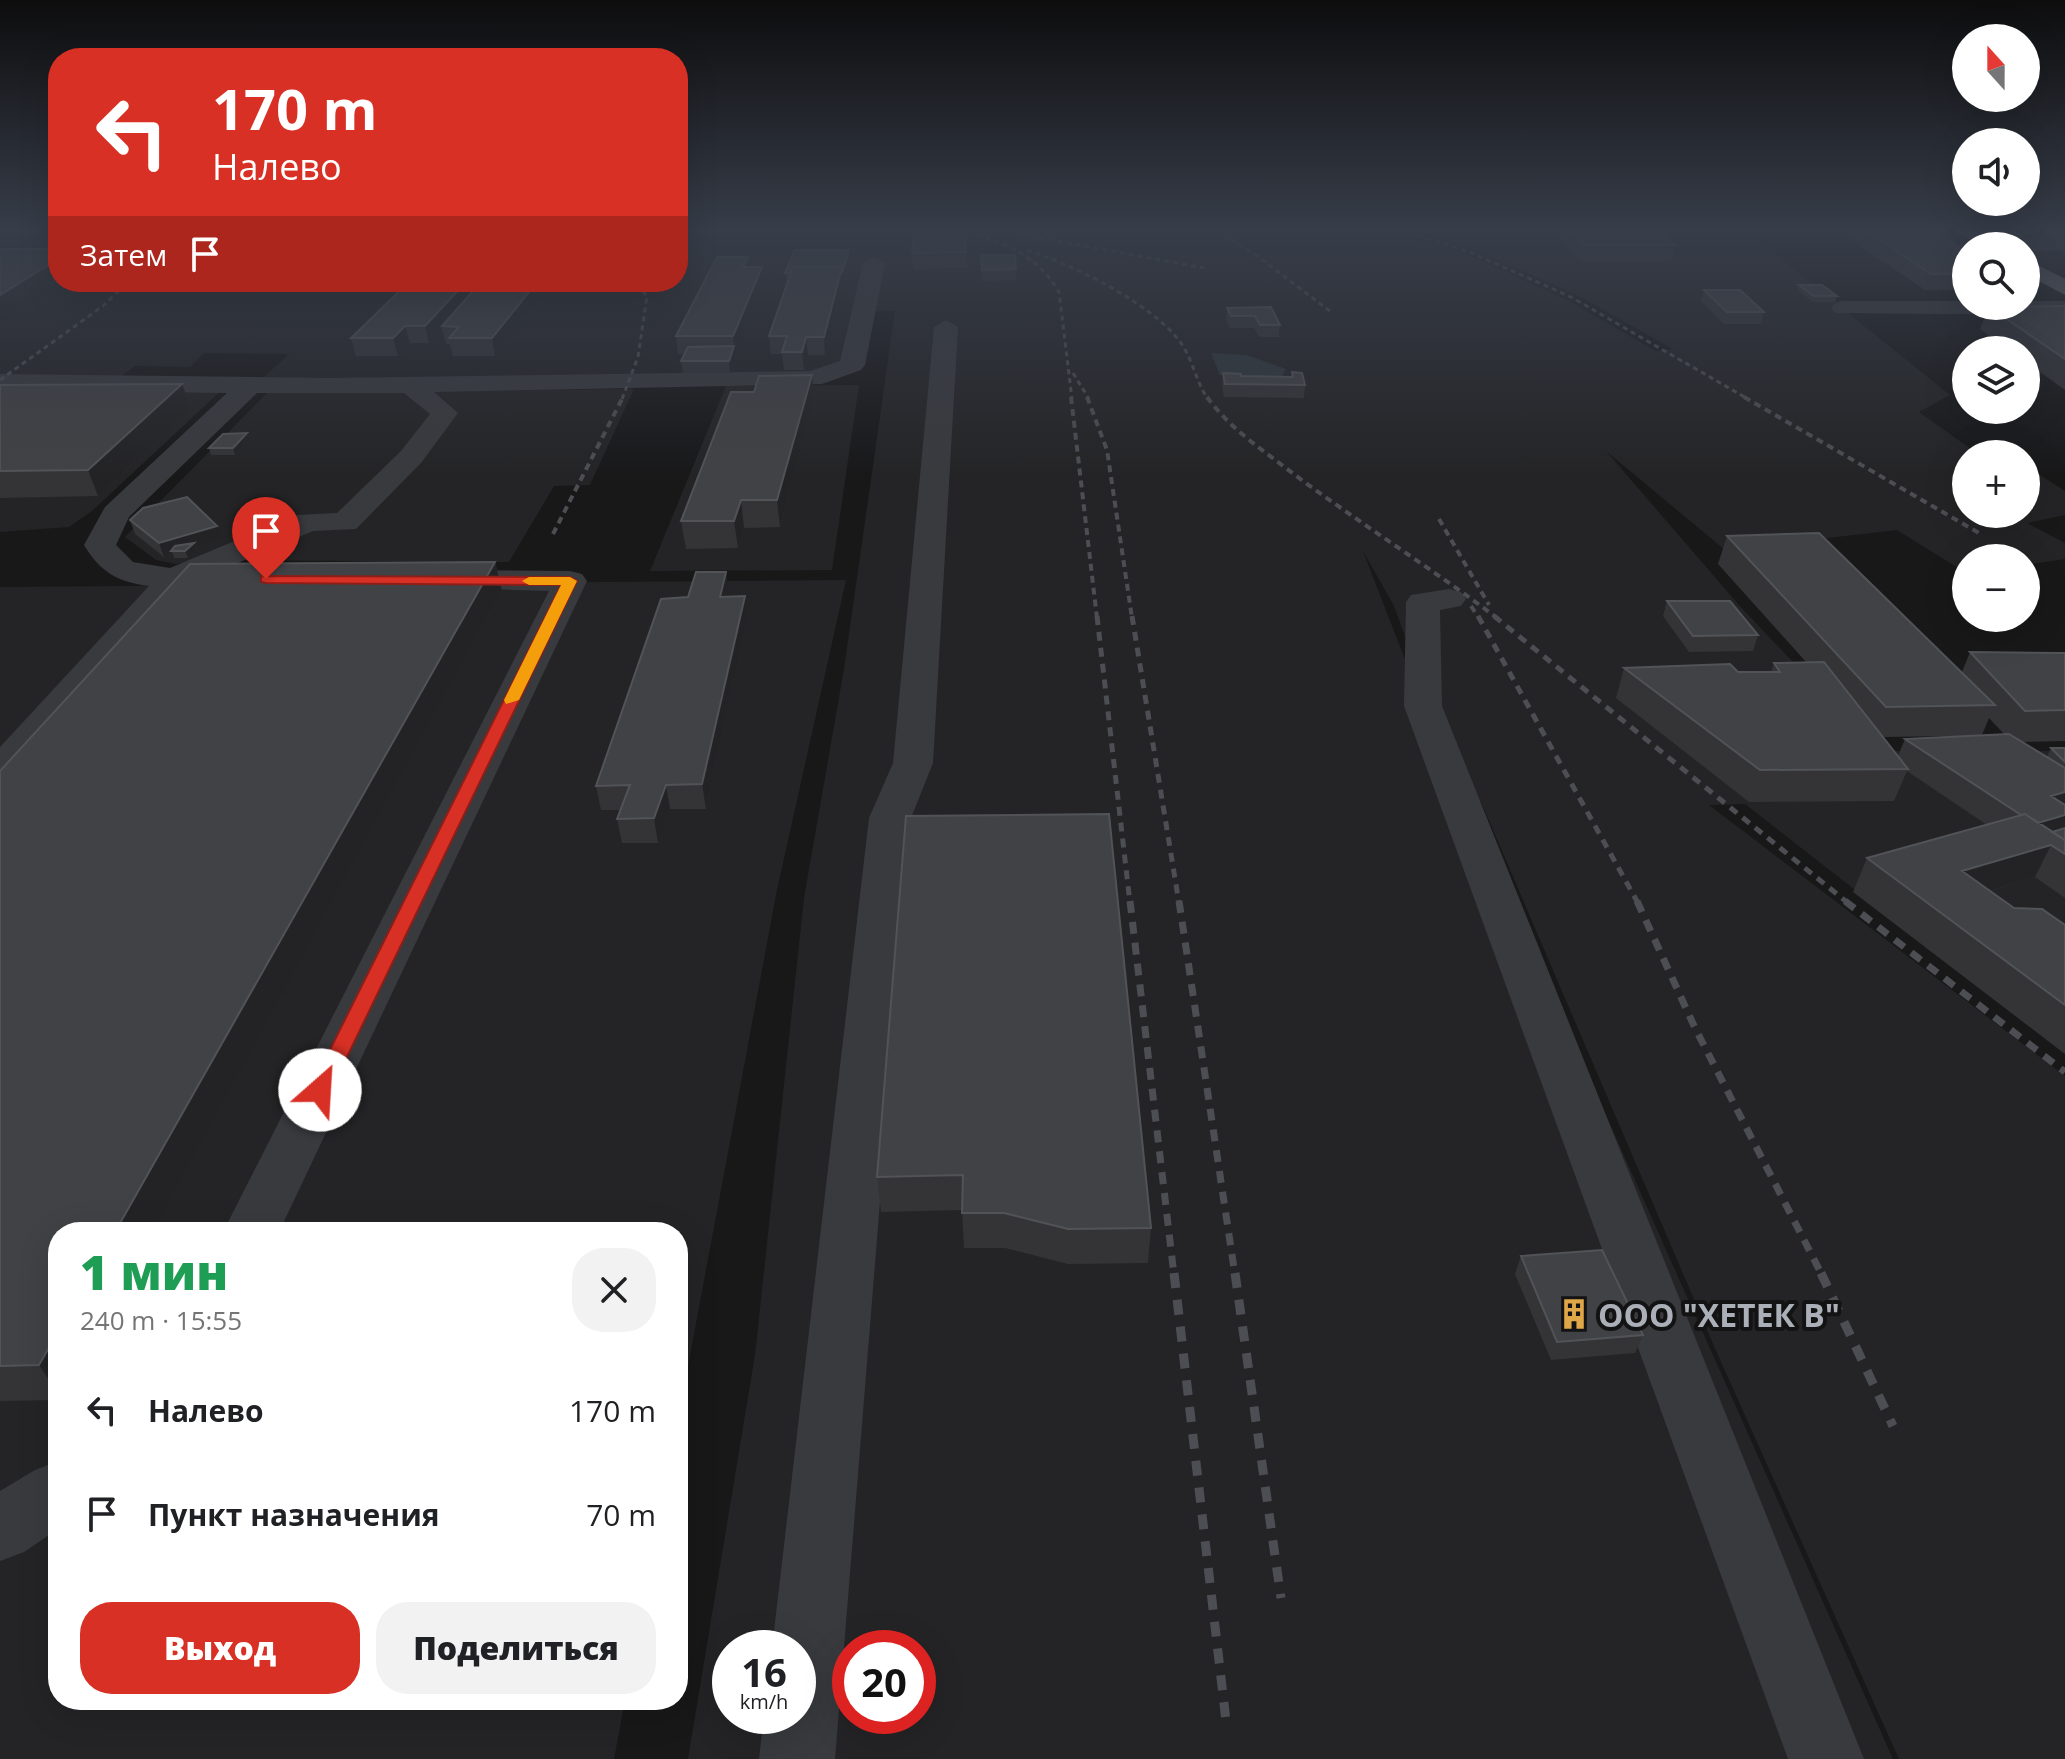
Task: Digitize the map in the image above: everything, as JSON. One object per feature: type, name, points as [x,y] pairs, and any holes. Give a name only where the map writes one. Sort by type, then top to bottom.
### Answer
[{"type":"lane","points":[[0,382],[412,386],[813,379],[852,365],[863,312]]},
{"type":"lane","points":[[797,1759],[890,818],[913,763],[946,327]]},
{"type":"lane","points":[[251,384],[116,513],[100,545],[108,563],[134,575],[269,579]]},
{"type":"lane","points":[[0,771],[174,578],[308,522],[345,522],[411,457],[445,413],[412,386]]},
{"type":"lane","points":[[256,1222],[570,581],[396,580]]},
{"type":"lane","points":[[1449,599],[1423,602],[1423,706],[1826,1759]]},
{"type":"lane","points":[[0,1529],[48,1498]]},
{"type":"shaded area","points":[[0,312],[851,312],[841,361],[806,376],[286,381],[264,377],[289,354],[204,353],[190,367],[135,366],[120,377],[0,377]]},
{"type":"shaded area","points":[[895,312],[1588,312],[1656,351],[1673,349],[1608,312],[1847,312],[1950,395],[1919,412],[1958,440],[1952,440],[1952,528],[2036,528],[2065,543],[2065,559],[2040,563],[2040,544],[1952,544],[1952,564],[1897,530],[1725,550],[1606,451],[1739,605],[1877,751],[2065,751],[2065,1054],[1745,804],[1709,805],[2065,1076],[2065,1759],[1899,1759],[1717,1353],[1481,802],[1466,801],[1893,1759],[688,1759],[755,1355],[804,898],[844,669]],"holes":[[[1363,551],[1394,606],[1459,785],[1423,706]]]},
{"type":"shaded area","points":[[1211,353],[1247,355],[1286,369],[1280,379],[1220,375]]},
{"type":"shaded area","points":[[859,385],[832,570],[650,571],[726,386]]},
{"type":"shaded area","points":[[224,388],[92,511],[69,527],[0,532],[0,390]]},
{"type":"shaded area","points":[[634,389],[590,485],[554,486],[509,562],[213,560],[176,564],[156,560],[125,537],[267,393]]},
{"type":"shaded area","points":[[2040,475],[2065,491],[2065,515],[2040,520]]},
{"type":"shaded area","points":[[846,580],[776,895],[688,1366],[688,1222],[48,1222],[48,1710],[623,1710],[614,1759],[0,1759],[0,587]]},
{"type":"building","points":[[378,312],[438,312],[425,326],[405,326],[393,338],[351,338]]},
{"type":"building","points":[[454,312],[513,312],[492,338],[449,338],[459,327],[442,326]]},
{"type":"building","points":[[688,312],[743,312],[733,336],[676,336]]},
{"type":"building","points":[[777,312],[830,312],[824,337],[806,337],[802,352],[782,352],[787,336],[769,336]]},
{"type":"building","points":[[1229,312],[1274,312],[1280,325],[1260,325],[1255,316],[1231,316]]},
{"type":"building","points":[[2040,312],[2065,312],[2065,359],[2040,342],[2040,336],[2031,336],[2008,320],[2040,320]]},
{"type":"building","points":[[734,346],[729,361],[681,361],[688,347]]},
{"type":"building","points":[[1292,372],[1302,373],[1305,385],[1225,384],[1223,373],[1293,377]]},
{"type":"building","points":[[812,375],[777,500],[741,500],[734,521],[681,521],[731,392],[754,392],[759,376]]},
{"type":"building","points":[[182,384],[88,470],[0,471],[0,385]]},
{"type":"building","points":[[247,433],[233,448],[209,448],[223,434]]},
{"type":"building","points":[[187,497],[217,526],[159,543],[130,520],[143,508]]},
{"type":"building","points":[[1819,533],[1995,705],[1886,707],[1727,536]]},
{"type":"building","points":[[194,543],[185,551],[171,551],[175,546]]},
{"type":"building","points":[[495,562],[121,1222],[48,1222],[48,1349],[39,1365],[0,1366],[0,771],[190,564]]},
{"type":"building","points":[[696,572],[726,572],[720,597],[745,596],[702,784],[666,785],[654,818],[617,819],[630,785],[596,786],[661,599],[688,597]]},
{"type":"building","points":[[1667,601],[1730,601],[1758,635],[1693,636]]},
{"type":"building","points":[[1970,652],[2065,653],[2065,710],[2025,711]]},
{"type":"building","points":[[1824,662],[1908,769],[1760,770],[1624,668],[1730,664],[1738,672],[1780,672],[1774,663]]},
{"type":"building","points":[[2009,734],[2065,768],[2065,792],[2051,796],[2065,805],[2065,815],[2038,823],[2025,814],[2021,815],[1905,739]]},
{"type":"building","points":[[2051,748],[2065,748],[2065,762]]},
{"type":"building","points":[[1109,814],[1151,1228],[1068,1229],[1004,1213],[962,1213],[963,1175],[877,1177],[906,816]]},
{"type":"building","points":[[2025,814],[2065,840],[2065,854],[2051,845],[1962,871],[2014,908],[2042,909],[2065,925],[2065,1005],[1867,858]]},
{"type":"building","points":[[2065,828],[2065,840],[2052,832]]},
{"type":"building","name":"ООО \"ХЕТЕК В\"","points":[[1602,1250],[1643,1335],[1557,1342],[1521,1256]]},
{"type":"railway","points":[[0,380],[95,312]]},
{"type":"railway","points":[[622,399],[638,357],[645,312]]},
{"type":"railway","points":[[1061,312],[1072,399]]},
{"type":"railway","points":[[1148,312],[1181,343],[1208,399]]},
{"type":"railway","points":[[1597,312],[1748,399]]},
{"type":"railway","points":[[1073,373],[1089,399]]},
{"type":"railway","points":[[1071,397],[1097,618]]},
{"type":"railway","points":[[1087,397],[1107,450],[1132,618]]},
{"type":"railway","points":[[1207,397],[1226,420],[1259,448],[1497,618]]},
{"type":"railway","points":[[1744,397],[1979,533]]},
{"type":"railway","points":[[553,534],[622,399]]},
{"type":"railway","points":[[1439,519],[1489,605]]},
{"type":"railway","points":[[1471,606],[1479,618]]},
{"type":"railway","points":[[1097,616],[1130,903]]},
{"type":"railway","points":[[1132,616],[1179,903]]},
{"type":"railway","points":[[1478,616],[1638,902]]},
{"type":"railway","points":[[1494,616],[1848,903]]},
{"type":"railway","points":[[1130,901],[1174,1275]]},
{"type":"railway","points":[[1179,901],[1235,1275]]},
{"type":"railway","points":[[1845,901],[2065,1072]]},
{"type":"railway","points":[[1638,902],[1695,1028],[1821,1274]]},
{"type":"railway","points":[[1174,1273],[1226,1721]]},
{"type":"railway","points":[[1235,1273],[1281,1598]]},
{"type":"railway","points":[[1821,1274],[1893,1426]]},
{"type":"slow traffic","points":[[511,700],[570,581],[529,581]]},
{"type":"place","name":"ООО \"ХЕТЕК В\"","points":[[1574,1314]]},
{"type":"route","points":[[266,579],[570,581],[320,1090]]}]
